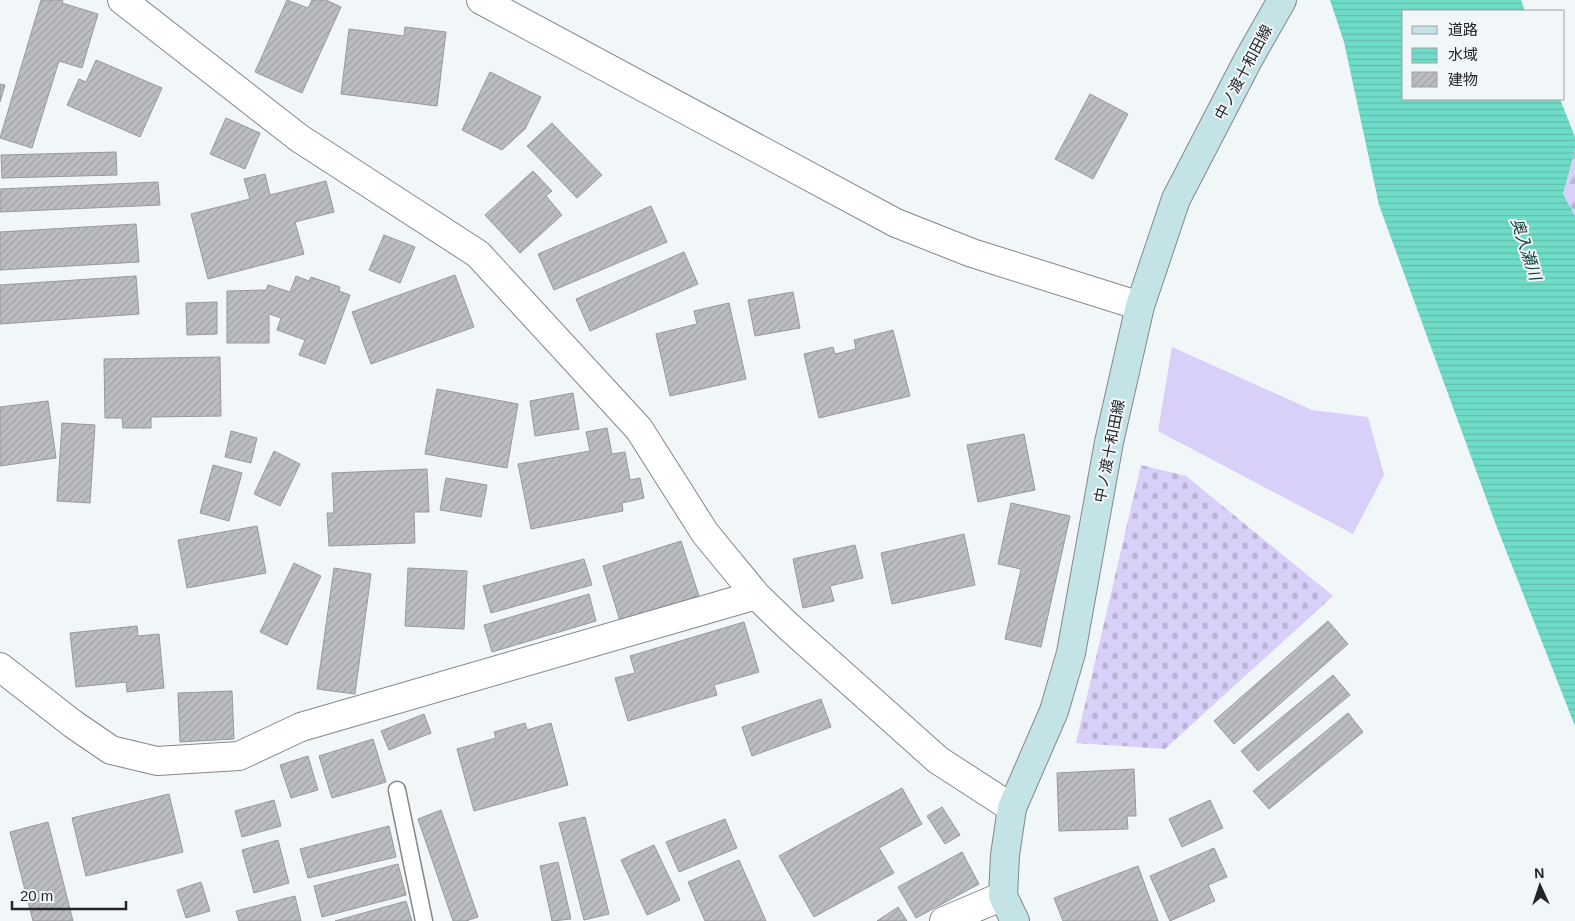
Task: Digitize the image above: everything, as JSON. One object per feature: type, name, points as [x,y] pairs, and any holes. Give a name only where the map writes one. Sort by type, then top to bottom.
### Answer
[{"type":"main road","name":"中ノ渡十和田線","points":[[1015,921],[1003,896],[1005,854],[1012,808],[1054,711],[1072,653],[1109,442],[1140,306],[1176,199],[1248,60],[1282,0]]},
{"type":"street","points":[[122,0],[299,138],[478,254],[639,430],[705,533],[756,595],[938,760],[1012,808]]},
{"type":"street","points":[[481,0],[896,224],[972,253],[1140,306]]},
{"type":"street","points":[[0,667],[73,724],[111,750],[157,761],[239,756],[301,727],[756,595]]},
{"type":"street","points":[[944,921],[1003,896]]},
{"type":"lane","points":[[397,790],[424,921]]},
{"type":"green space","points":[[1575,150],[1575,216],[1563,194]]},
{"type":"green space","points":[[1172,347],[1312,410],[1368,417],[1384,475],[1353,534],[1158,431]]},
{"type":"green space","points":[[1141,465],[1186,476],[1333,596],[1165,749],[1076,743]]},
{"type":"water","name":"奥入瀬川","points":[[1330,0],[1521,0],[1525,10],[1402,10],[1402,100],[1560,100],[1575,137],[1575,150],[1563,194],[1575,216],[1575,726],[1496,525],[1379,205],[1344,42]]},
{"type":"building","points":[[41,0],[63,0],[62,3],[98,14],[82,68],[59,61],[32,148],[0,138]]},
{"type":"building","points":[[287,0],[308,8],[312,0],[326,0],[341,7],[302,93],[255,72]]},
{"type":"building","points":[[405,27],[446,32],[437,106],[341,94],[349,29],[404,36]]},
{"type":"building","points":[[96,60],[162,88],[140,137],[67,105],[79,79],[86,82]]},
{"type":"building","points":[[490,72],[541,97],[525,129],[502,150],[462,130]]},
{"type":"building","points":[[0,84],[5,85],[0,102]]},
{"type":"building","points":[[1090,94],[1128,114],[1093,179],[1055,159]]},
{"type":"building","points":[[226,118],[260,133],[245,169],[210,154]]},
{"type":"building","points":[[552,123],[602,175],[577,198],[527,146]]},
{"type":"building","points":[[116,152],[117,175],[2,178],[1,155]]},
{"type":"building","points":[[533,171],[552,191],[546,196],[562,215],[520,253],[485,215]]},
{"type":"building","points":[[265,174],[270,195],[326,181],[334,212],[295,222],[304,254],[208,279],[191,214],[250,199],[244,179]]},
{"type":"building","points":[[158,182],[160,205],[0,212],[0,189]]},
{"type":"building","points":[[651,206],[667,242],[554,290],[538,254]]},
{"type":"building","points":[[136,224],[139,262],[0,270],[0,232]]},
{"type":"building","points":[[384,235],[415,247],[400,283],[369,270]]},
{"type":"building","points":[[684,252],[698,284],[590,331],[576,299]]},
{"type":"building","points":[[455,275],[474,327],[371,364],[352,312]]},
{"type":"building","points":[[136,276],[139,314],[0,324],[0,285]]},
{"type":"building","points":[[296,276],[309,281],[311,277],[340,287],[339,291],[350,295],[325,364],[299,355],[305,340],[277,330],[281,318],[269,314],[269,343],[227,343],[227,291],[266,290],[268,285],[290,292]]},
{"type":"building","points":[[793,292],[800,328],[755,336],[748,300]]},
{"type":"building","points":[[217,302],[217,334],[187,335],[186,303]]},
{"type":"building","points":[[729,303],[746,379],[670,396],[656,334],[697,324],[694,311]]},
{"type":"building","points":[[893,330],[910,396],[819,418],[804,354],[833,347],[835,354],[856,349],[854,340]]},
{"type":"building","points":[[220,357],[221,416],[151,417],[151,428],[123,428],[122,418],[105,418],[104,359]]},
{"type":"building","points":[[437,389],[518,404],[507,468],[425,454]]},
{"type":"building","points":[[573,393],[579,429],[535,436],[530,401]]},
{"type":"building","points":[[48,401],[56,458],[0,466],[0,407]]},
{"type":"building","points":[[62,423],[95,425],[90,503],[57,501]]},
{"type":"building","points":[[607,428],[612,454],[625,452],[630,480],[640,478],[644,498],[622,503],[623,511],[531,529],[518,464],[590,451],[586,432]]},
{"type":"building","points":[[231,431],[257,438],[251,463],[225,457]]},
{"type":"building","points":[[1024,434],[1035,490],[978,502],[967,445]]},
{"type":"building","points":[[274,451],[300,464],[280,506],[254,494]]},
{"type":"building","points":[[213,465],[242,473],[229,521],[200,513]]},
{"type":"building","points":[[427,469],[429,512],[414,512],[415,543],[329,546],[327,513],[334,513],[332,473]]},
{"type":"building","points":[[446,478],[487,485],[481,517],[440,510]]},
{"type":"building","points":[[1011,503],[1070,516],[1041,647],[1005,639],[1021,569],[998,564]]},
{"type":"building","points":[[257,526],[266,573],[187,588],[178,540]]},
{"type":"building","points":[[964,534],[975,585],[892,604],[881,553]]},
{"type":"building","points":[[681,541],[699,596],[620,621],[603,566]]},
{"type":"building","points":[[855,545],[863,578],[830,586],[834,601],[803,608],[793,559]]},
{"type":"building","points":[[584,559],[592,585],[491,613],[483,586]]},
{"type":"building","points":[[294,563],[321,576],[287,645],[260,632]]},
{"type":"building","points":[[334,568],[371,574],[355,694],[317,689]]},
{"type":"building","points":[[408,568],[467,571],[464,629],[405,626]]},
{"type":"building","points":[[589,594],[596,621],[492,652],[484,625]]},
{"type":"building","points":[[1328,621],[1348,644],[1234,744],[1214,721]]},
{"type":"building","points":[[744,622],[759,672],[714,685],[717,695],[628,721],[615,678],[635,673],[630,656]]},
{"type":"building","points":[[137,626],[138,636],[159,634],[164,688],[127,692],[126,682],[76,687],[70,633]]},
{"type":"building","points":[[1333,675],[1350,695],[1258,771],[1241,751]]},
{"type":"building","points":[[232,691],[234,739],[180,742],[178,693]]},
{"type":"building","points":[[821,699],[831,727],[752,756],[742,727]]},
{"type":"building","points":[[1348,713],[1363,732],[1269,809],[1253,791]]},
{"type":"building","points":[[424,714],[431,733],[389,750],[381,731]]},
{"type":"building","points":[[525,723],[527,730],[551,723],[568,785],[474,811],[457,749],[496,738],[494,732]]},
{"type":"building","points":[[373,739],[386,782],[332,798],[319,756]]},
{"type":"building","points":[[308,756],[318,790],[291,798],[280,765]]},
{"type":"building","points":[[1134,769],[1136,816],[1127,816],[1128,829],[1059,831],[1057,773]]},
{"type":"building","points":[[902,788],[922,824],[879,848],[894,873],[814,917],[779,856]]},
{"type":"building","points":[[169,794],[183,852],[86,876],[72,818]]},
{"type":"building","points":[[274,800],[281,826],[242,837],[235,811]]},
{"type":"building","points":[[1210,800],[1223,828],[1182,847],[1169,819]]},
{"type":"building","points":[[942,807],[960,835],[945,844],[927,816]]},
{"type":"building","points":[[441,810],[478,917],[466,921],[453,921],[418,819]]},
{"type":"building","points":[[585,817],[609,914],[584,920],[559,823]]},
{"type":"building","points":[[725,819],[737,848],[679,872],[666,842]]},
{"type":"building","points":[[48,822],[73,921],[33,921],[10,832]]},
{"type":"building","points":[[389,826],[396,857],[308,878],[300,849]]},
{"type":"building","points":[[278,840],[289,883],[254,893],[242,850]]},
{"type":"building","points":[[654,845],[680,900],[647,915],[621,860]]},
{"type":"building","points":[[1214,848],[1227,877],[1208,885],[1215,901],[1170,921],[1150,876]]},
{"type":"building","points":[[962,852],[979,884],[916,918],[898,887]]},
{"type":"building","points":[[739,860],[766,921],[705,921],[688,882]]},
{"type":"building","points":[[558,862],[571,919],[552,921],[540,866]]},
{"type":"building","points":[[398,864],[406,895],[322,917],[314,886]]},
{"type":"building","points":[[1138,866],[1158,921],[1063,921],[1054,898]]},
{"type":"building","points":[[201,882],[210,911],[186,918],[177,890]]},
{"type":"building","points":[[295,896],[301,921],[239,921],[236,911]]},
{"type":"building","points":[[406,901],[412,921],[335,921]]},
{"type":"building","points":[[898,907],[907,921],[877,921]]}]
